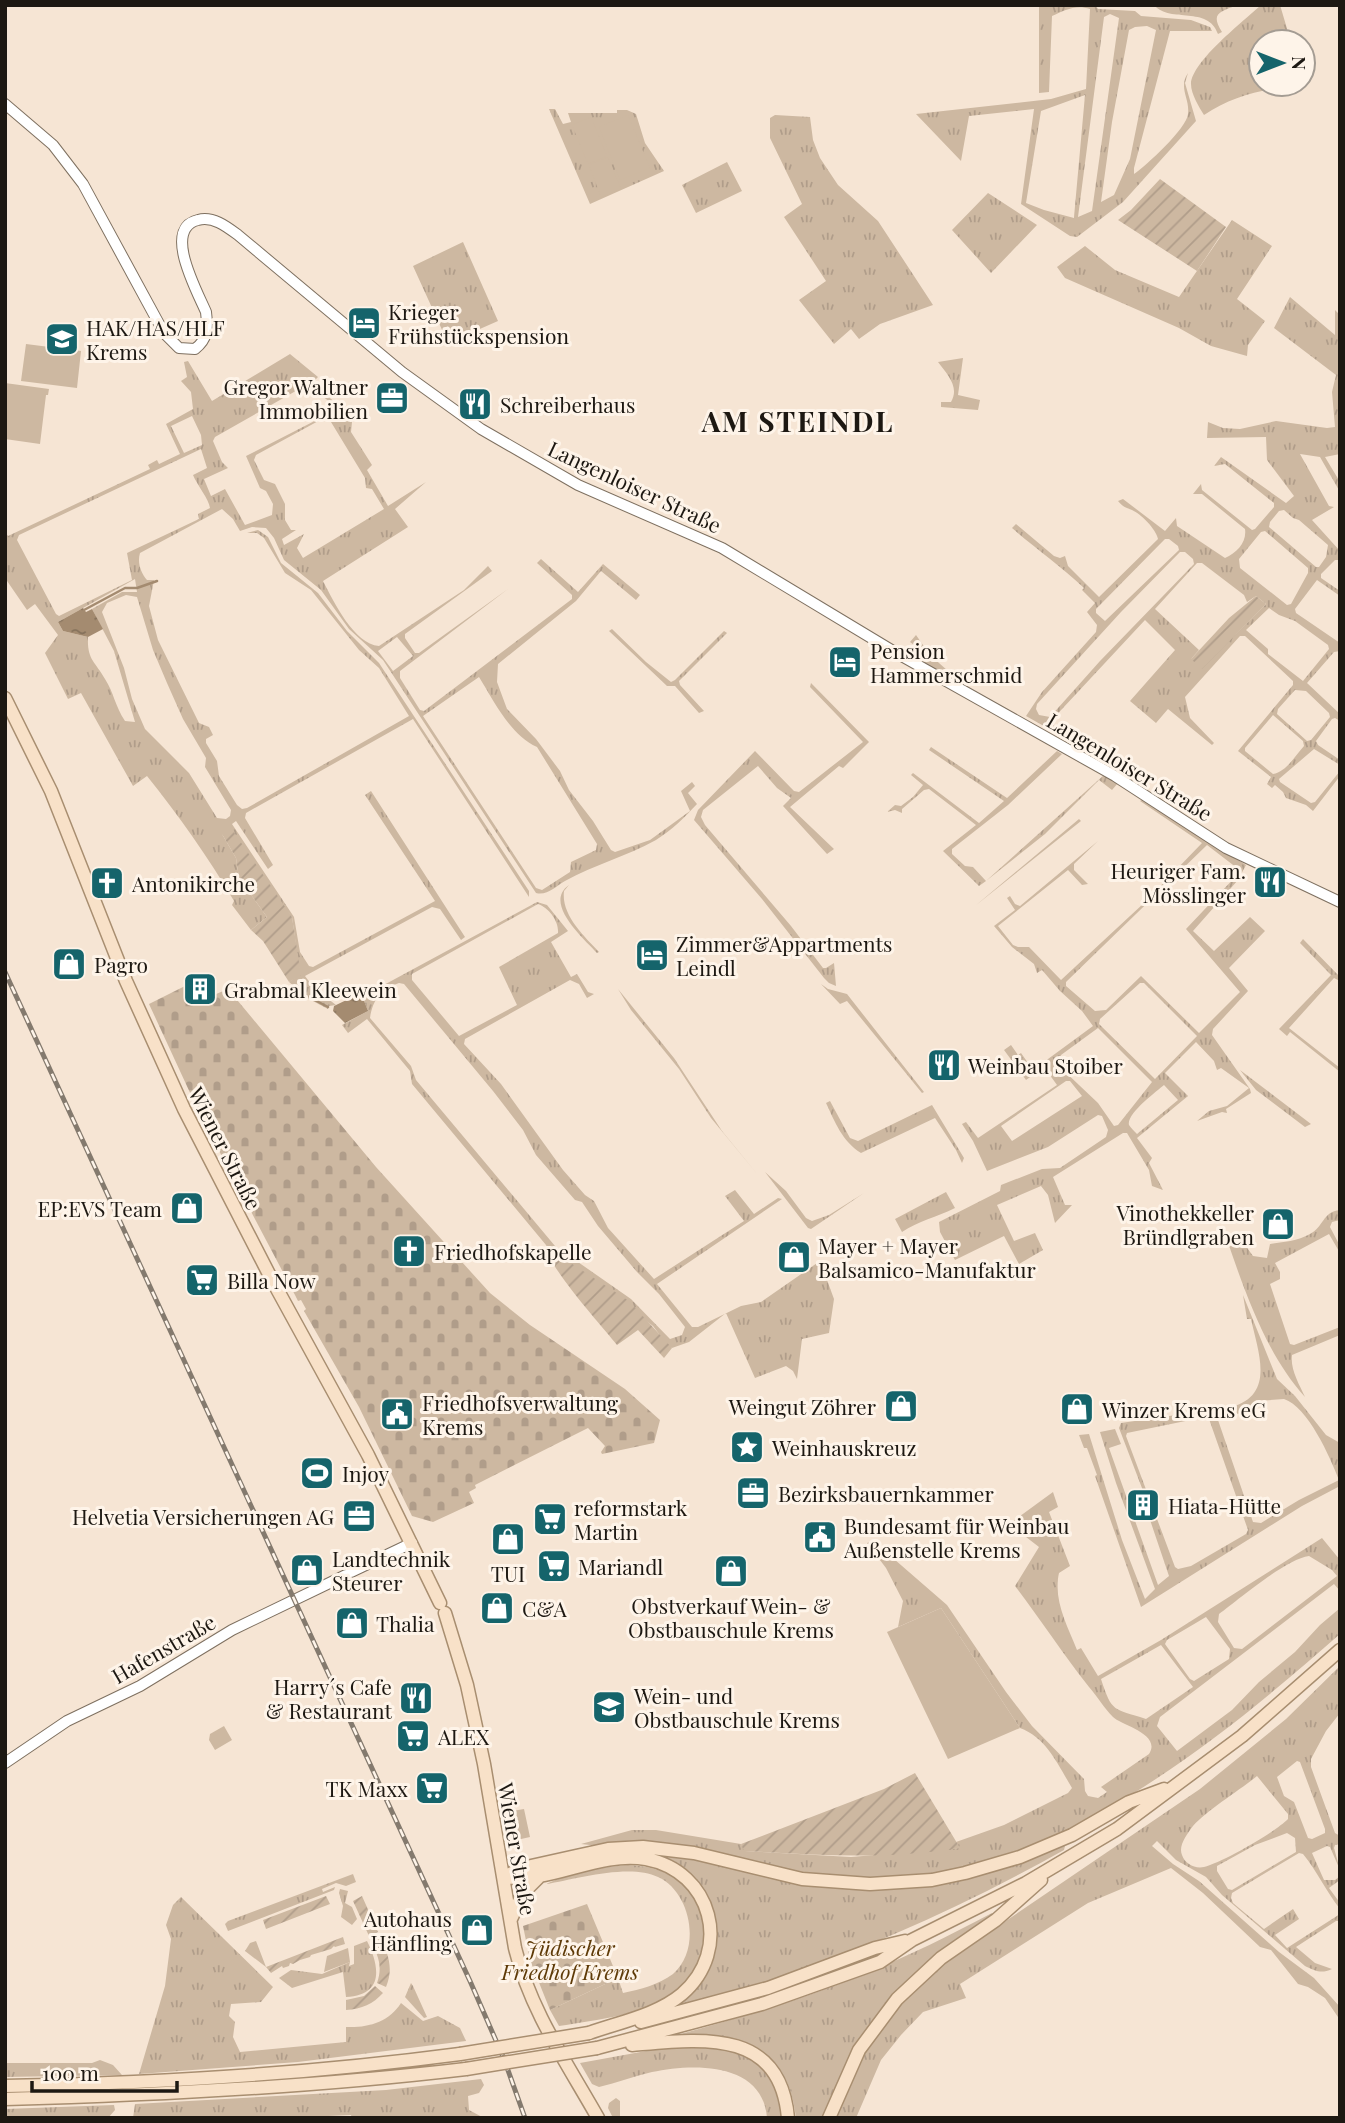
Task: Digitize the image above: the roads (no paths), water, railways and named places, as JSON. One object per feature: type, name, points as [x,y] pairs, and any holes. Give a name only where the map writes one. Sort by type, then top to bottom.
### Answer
[{"type":"main road","name":"Wiener Straße","points":[[5,698],[51,791],[116,956],[184,1109],[289,1312],[345,1410],[443,1608],[473,1711],[517,1956],[529,1991],[597,2118]]},
{"type":"main road","points":[[597,2048],[710,2020],[807,1990],[880,1962],[912,1940],[980,1908],[1117,1829],[1242,1736],[1340,1650]]},
{"type":"main road","points":[[504,1877],[522,1868],[608,1849],[643,1846],[694,1853],[802,1879],[870,1884],[932,1880],[965,1874],[1020,1857],[1072,1835],[1129,1802],[1181,1783]]},
{"type":"main road","points":[[504,1877],[526,1879],[610,1860],[642,1859],[657,1862],[683,1875],[694,1886],[708,1914],[710,1944],[702,1970],[693,1983],[672,2001],[657,2009],[589,2033]]},
{"type":"main road","points":[[829,2118],[859,2050],[897,1998],[941,1958],[996,1920],[1061,1863]]},
{"type":"main road","points":[[510,1920],[523,1893],[542,1875]]},
{"type":"main road","points":[[5,2099],[105,2090],[151,2082],[305,2071],[460,2054],[589,2033],[719,2003],[819,1970],[875,1948],[912,1940]]},
{"type":"main road","points":[[5,2086],[105,2090],[149,2095],[319,2084],[466,2069],[597,2048],[691,2040],[737,2045],[762,2059],[773,2071],[784,2092],[788,2118]]},
{"type":"street","name":"Langenloiser Straße","points":[[5,104],[53,145],[73,169],[106,223],[164,333],[179,348],[195,349],[207,335],[205,312],[181,245],[182,233],[188,224],[197,220],[217,221],[402,372],[500,441],[578,485],[722,548],[898,654],[1126,782],[1226,848],[1340,902]]},
{"type":"street","name":"Hafenstraße","points":[[5,1763],[67,1721],[140,1686],[232,1630],[412,1543]]},
{"type":"water","points":[[83,608],[86,612],[92,609],[103,629],[88,637],[63,631],[58,622]]},
{"type":"water","points":[[361,993],[368,1011],[345,1023],[333,1011],[334,1006]]},
{"type":"waterway","points":[[84,610],[125,588],[137,588],[157,581]]},
{"type":"waterway","points":[[362,995],[373,990]]},
{"type":"waterway","points":[[309,997],[328,1007]]},
{"type":"railway","points":[[5,972],[470,1981],[504,2059],[525,2118]]},
{"type":"place","name":"Krieger Frühstückspension","points":[[364,323]]},
{"type":"place","name":"HAK/HAS/HLF Krems","points":[[62,339]]},
{"type":"place","name":"Gregor Waltner Immobilien","points":[[392,398]]},
{"type":"place","name":"Schreiberhaus","points":[[475,404]]},
{"type":"place","name":"Pension Hammerschmid","points":[[845,662]]},
{"type":"place","name":"Heuriger Fam. Mösslinger","points":[[1270,882]]},
{"type":"place","name":"Antonikirche","points":[[107,883]]},
{"type":"place","name":"Zimmer&Appartments Leindl","points":[[652,955]]},
{"type":"place","name":"Pagro","points":[[69,964]]},
{"type":"place","name":"Grabmal Kleewein","points":[[200,989]]},
{"type":"place","name":"Weinbau Stoiber","points":[[944,1065]]},
{"type":"place","name":"EP:EVS Team","points":[[187,1208]]},
{"type":"place","name":"Vinothekkeller Bründlgraben","points":[[1278,1224]]},
{"type":"place","name":"Friedhofskapelle","points":[[409,1251]]},
{"type":"place","name":"Mayer + Mayer Balsamico-Manufaktur","points":[[794,1257]]},
{"type":"place","name":"Billa Now","points":[[202,1280]]},
{"type":"place","name":"Weingut Zöhrer","points":[[901,1406]]},
{"type":"place","name":"Winzer Krems eG","points":[[1077,1409]]},
{"type":"place","name":"Friedhofsverwaltung Krems","points":[[397,1414]]},
{"type":"place","name":"Weinhauskreuz","points":[[747,1447]]},
{"type":"place","name":"Injoy","points":[[317,1473]]},
{"type":"place","name":"Bezirksbauernkammer","points":[[753,1493]]},
{"type":"place","name":"Hiata-Hütte","points":[[1143,1505]]},
{"type":"place","name":"Helvetia Versicherungen AG","points":[[359,1516]]},
{"type":"place","name":"reformstark Martin","points":[[550,1519]]},
{"type":"place","name":"Bundesamt für Weinbau Außenstelle Krems","points":[[820,1537]]},
{"type":"place","name":"TUI","points":[[508,1539]]},
{"type":"place","name":"Mariandl","points":[[554,1566]]},
{"type":"place","name":"Landtechnik Steurer","points":[[307,1570]]},
{"type":"place","name":"Obstverkauf Wein- & Obstbauschule Krems","points":[[731,1571]]},
{"type":"place","name":"C&A","points":[[497,1608]]},
{"type":"place","name":"Thalia","points":[[352,1623]]},
{"type":"place","name":"Harry´s Cafe & Restaurant","points":[[416,1698]]},
{"type":"place","name":"Wein- und Obstbauschule Krems","points":[[609,1707]]},
{"type":"place","name":"ALEX","points":[[413,1736]]},
{"type":"place","name":"TK Maxx","points":[[432,1788]]},
{"type":"place","name":"Autohaus Hänfling","points":[[477,1930]]},
{"type":"district","name":"AM STEINDL","points":[[798,420]]},
{"type":"park label","name":"Jüdischer Friedhof Krems","points":[[570,1959]]}]
